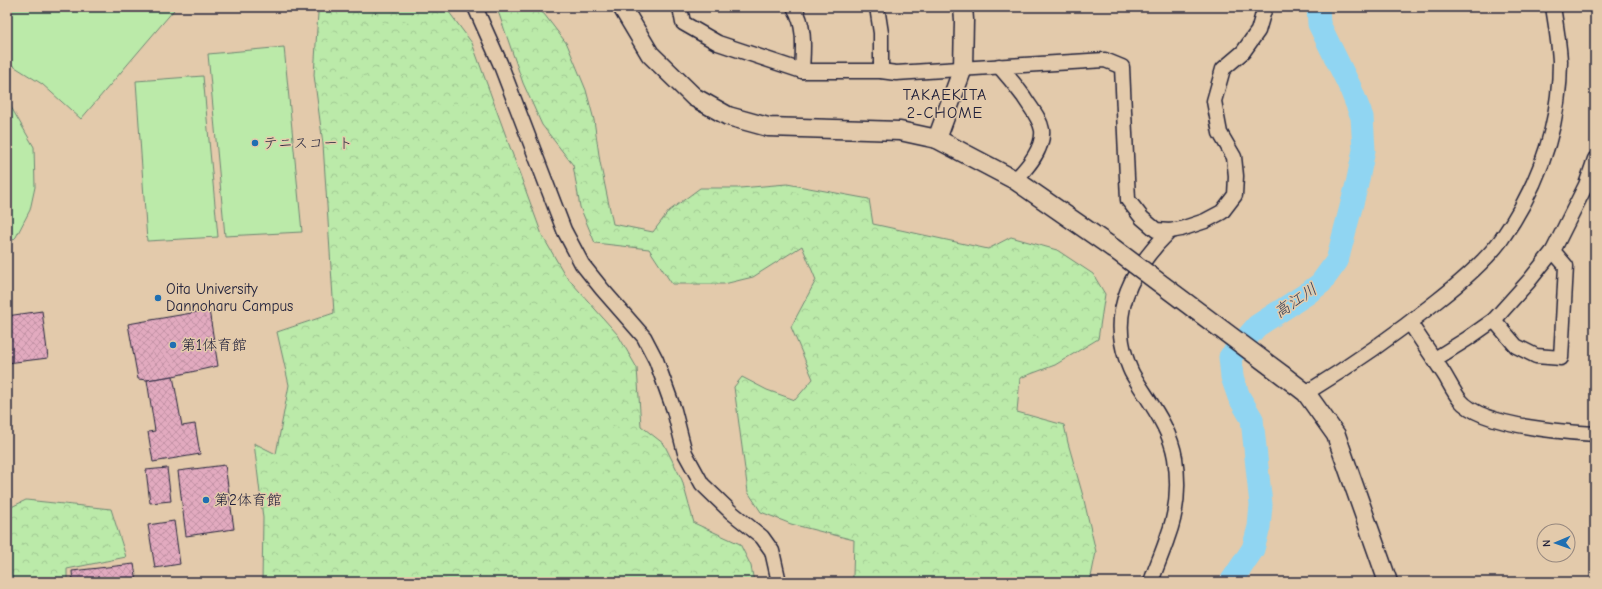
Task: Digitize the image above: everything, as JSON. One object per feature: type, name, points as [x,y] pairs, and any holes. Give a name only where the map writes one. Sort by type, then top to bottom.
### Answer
[{"type":"street","points":[[474,7],[500,63],[567,237],[582,264],[644,337],[656,360],[674,410],[685,453],[702,484],[731,512],[762,537],[772,551],[778,582]]},
{"type":"street","points":[[622,7],[650,54],[694,97],[728,116],[768,127],[900,131],[937,139],[1015,180],[1114,248],[1306,393],[1336,435],[1388,582]]},
{"type":"street","points":[[680,7],[682,23],[718,43],[802,71],[881,71],[896,73],[1105,60],[1122,67],[1128,200],[1142,218],[1156,230],[1170,231],[1205,221],[1222,212],[1235,195],[1236,176],[1234,157],[1220,133],[1214,101],[1223,69],[1243,52],[1258,31],[1266,7]]},
{"type":"street","points":[[794,7],[800,16],[802,30],[802,71]]},
{"type":"street","points":[[877,7],[881,33],[881,71]]},
{"type":"street","points":[[937,139],[962,68],[964,20],[963,7]]},
{"type":"street","points":[[1306,393],[1334,376],[1410,323],[1477,267],[1500,241],[1531,189],[1548,146],[1557,97],[1560,61],[1553,7]]},
{"type":"street","points":[[999,66],[1007,74],[1033,111],[1042,130],[1040,145],[1026,169],[1015,180]]},
{"type":"street","points":[[1435,359],[1494,320],[1529,281],[1553,251],[1586,185],[1595,159]]},
{"type":"street","points":[[1151,582],[1169,536],[1177,501],[1175,459],[1170,436],[1132,374],[1121,343],[1122,306],[1132,279],[1157,244],[1170,231]]},
{"type":"street","points":[[1494,320],[1516,346],[1536,356],[1561,358],[1566,266],[1553,251]]},
{"type":"street","points":[[1410,323],[1435,359],[1460,401],[1475,412],[1498,420],[1533,427],[1566,432],[1595,434]]},
{"type":"green space","points":[[7,7],[170,7],[174,10],[81,119],[42,84],[7,62]]},
{"type":"green space","points":[[320,7],[446,8],[472,43],[542,235],[565,275],[618,335],[637,368],[641,426],[664,444],[682,480],[694,523],[740,544],[751,566],[754,582],[262,582],[263,518],[254,443],[276,454],[289,385],[277,332],[334,313],[323,144],[314,75],[318,13]]},
{"type":"green space","points":[[494,7],[533,7],[544,14],[567,44],[586,90],[594,120],[600,162],[613,224],[653,232],[669,211],[700,188],[740,188],[787,184],[869,199],[873,224],[988,249],[1011,237],[1057,250],[1093,274],[1105,294],[1098,339],[1055,365],[1020,378],[1017,412],[1064,425],[1096,552],[1090,582],[852,582],[854,540],[791,524],[761,512],[748,492],[734,387],[742,377],[767,390],[795,400],[813,379],[791,327],[816,280],[802,246],[753,277],[724,284],[672,284],[649,249],[595,243],[580,207],[573,165],[542,125],[523,83],[499,14]]},
{"type":"green space","name":"テニスコート","points":[[284,47],[302,232],[225,236],[208,54]]},
{"type":"green space","points":[[203,76],[218,237],[147,241],[136,81]]},
{"type":"green space","points":[[7,105],[11,107],[34,147],[35,187],[30,210],[16,237],[7,246]]},
{"type":"green space","points":[[26,500],[111,509],[126,557],[67,569],[67,582],[7,582],[7,509]]},
{"type":"building","name":"第1体育館","points":[[209,310],[218,366],[173,376],[147,380],[138,379],[128,324]]},
{"type":"building","points":[[42,311],[48,358],[7,363],[7,316]]},
{"type":"building","points":[[173,376],[182,426],[195,424],[200,454],[153,462],[148,432],[155,431],[147,380]]},
{"type":"building","name":"第2体育館","points":[[225,465],[234,529],[186,536],[178,471]]},
{"type":"building","points":[[167,468],[171,501],[150,503],[146,470]]},
{"type":"building","points":[[174,521],[180,564],[155,568],[148,525]]},
{"type":"building","points":[[134,564],[137,582],[73,582],[72,571]]},
{"type":"waterway","name":"高江川","points":[[1231,582],[1253,549],[1259,527],[1261,505],[1252,419],[1239,397],[1232,377],[1230,357],[1257,326],[1321,283],[1337,261],[1357,184],[1364,150],[1362,117],[1350,87],[1319,24],[1318,7]]},
{"type":"place","name":"テニスコート","points":[[255,143]]},
{"type":"place","name":"Oita University Dannoharu Campus","points":[[158,298]]},
{"type":"place","name":"第1体育館","points":[[173,345]]},
{"type":"place","name":"第2体育館","points":[[206,500]]},
{"type":"district","name":"TAKAEKITA 2-CHOME","points":[[945,103]]}]
